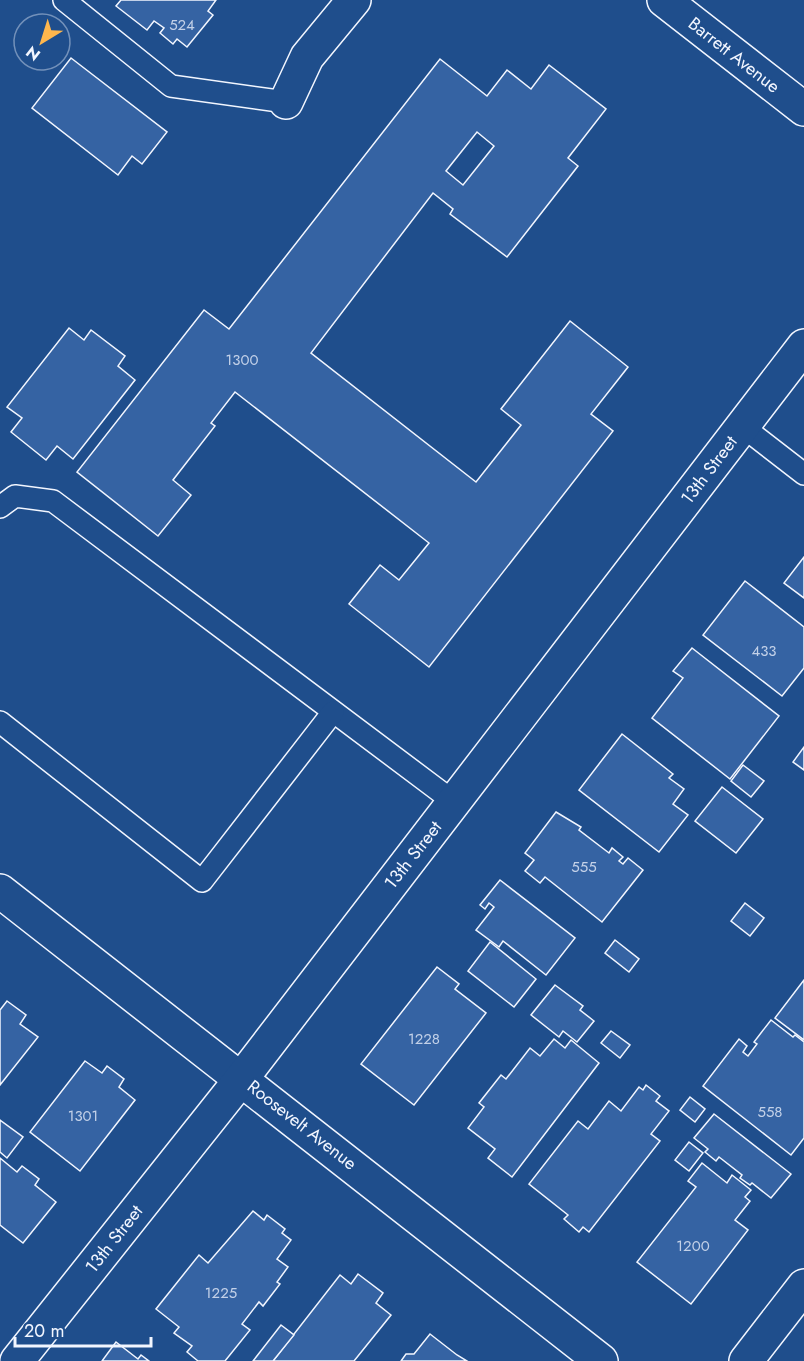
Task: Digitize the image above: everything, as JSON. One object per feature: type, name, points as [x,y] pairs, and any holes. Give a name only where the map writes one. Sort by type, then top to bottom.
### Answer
[{"type":"street","points":[[286,102],[307,57],[354,0]]},
{"type":"street","name":"Barrett Avenue","points":[[664,0],[804,109]]},
{"type":"street","name":"13th Street","points":[[17,1361],[242,1078],[804,346]]},
{"type":"street","name":"Roosevelt Avenue","points":[[0,891],[601,1361]]},
{"type":"street","points":[[746,1361],[804,1286]]},
{"type":"lane","points":[[64,0],[171,86],[286,102]]},
{"type":"lane","points":[[742,426],[804,474]]},
{"type":"lane","points":[[0,507],[15,496],[53,501],[454,802]]},
{"type":"lane","points":[[0,722],[202,881],[333,712]]},
{"type":"building","points":[[121,0],[216,0],[208,11],[213,15],[187,47],[177,39],[173,44],[160,33],[164,28],[154,21],[147,30],[116,6]]},
{"type":"building","points":[[72,59],[167,132],[142,164],[132,156],[118,175],[32,108],[60,72],[72,72]]},
{"type":"building","points":[[440,59],[487,96],[507,70],[531,89],[549,65],[606,109],[568,158],[578,166],[507,257],[450,214],[453,209],[433,193],[311,353],[476,482],[521,425],[501,409],[570,321],[628,367],[591,414],[613,431],[429,667],[349,604],[380,565],[399,580],[429,543],[235,392],[211,423],[215,426],[173,480],[191,495],[158,536],[77,472],[204,310],[229,329]],"holes":[[[477,132],[494,146],[463,185],[446,171]]]},
{"type":"building","points":[[69,328],[84,340],[91,330],[125,356],[118,366],[135,380],[73,459],[57,446],[46,460],[11,432],[22,418],[7,407]]},
{"type":"building","points":[[804,557],[804,598],[784,583]]},
{"type":"building","points":[[745,581],[804,627],[804,668],[782,696],[703,635]]},
{"type":"building","points":[[692,648],[779,716],[730,779],[652,718],[683,678],[673,671]]},
{"type":"building","points":[[622,734],[673,774],[669,778],[684,789],[673,804],[688,815],[659,852],[579,790]]},
{"type":"building","points":[[804,747],[804,770],[793,762]]},
{"type":"building","points":[[743,765],[764,781],[751,797],[731,781]]},
{"type":"building","points":[[722,787],[763,819],[736,853],[695,821]]},
{"type":"building","points":[[556,812],[581,827],[579,830],[609,853],[612,848],[623,857],[619,861],[623,864],[628,858],[643,870],[602,922],[545,877],[540,883],[525,871],[534,860],[525,853]]},
{"type":"building","points":[[500,880],[575,938],[546,975],[503,941],[499,947],[476,930],[494,907],[489,903],[485,909],[480,905]]},
{"type":"building","points":[[745,903],[764,918],[750,936],[731,921]]},
{"type":"building","points":[[615,940],[639,959],[629,972],[605,953]]},
{"type":"building","points":[[490,942],[536,979],[514,1007],[468,971]]},
{"type":"building","points":[[437,967],[459,984],[455,989],[486,1013],[414,1105],[361,1064]]},
{"type":"building","points":[[804,980],[804,1040],[775,1018]]},
{"type":"building","points":[[555,985],[583,1006],[580,1010],[594,1021],[577,1042],[563,1031],[559,1037],[531,1015]]},
{"type":"building","points":[[7,1001],[26,1015],[20,1024],[38,1037],[0,1085],[0,1010]]},
{"type":"building","points":[[771,1020],[793,1037],[795,1035],[804,1042],[804,1138],[791,1155],[703,1086],[739,1039],[747,1046],[743,1052],[748,1056],[757,1044],[754,1042]]},
{"type":"building","points":[[611,1031],[630,1045],[620,1058],[601,1043]]},
{"type":"building","points":[[554,1039],[565,1048],[571,1040],[599,1063],[512,1177],[488,1158],[495,1149],[468,1128],[484,1107],[479,1103],[501,1075],[506,1079],[530,1048],[540,1056]]},
{"type":"building","points":[[85,1061],[102,1073],[107,1066],[124,1079],[119,1087],[135,1100],[80,1171],[30,1132]]},
{"type":"building","points":[[646,1085],[660,1096],[656,1101],[669,1111],[651,1134],[660,1141],[589,1232],[583,1227],[579,1232],[564,1219],[568,1215],[529,1184],[578,1121],[588,1129],[609,1101],[621,1111],[639,1087],[643,1090]]},
{"type":"building","points":[[690,1097],[705,1109],[695,1122],[680,1110]]},
{"type":"building","points":[[714,1114],[791,1174],[771,1198],[752,1183],[750,1185],[740,1178],[742,1175],[719,1157],[716,1161],[705,1152],[708,1149],[694,1138]]},
{"type":"building","points":[[0,1120],[23,1137],[7,1158],[0,1152]]},
{"type":"building","points":[[689,1142],[703,1153],[689,1171],[675,1160]]},
{"type":"building","points":[[0,1158],[17,1172],[22,1166],[39,1179],[35,1185],[56,1202],[23,1243],[0,1225]]},
{"type":"building","points":[[702,1163],[727,1183],[732,1175],[751,1190],[745,1197],[750,1201],[735,1220],[748,1230],[691,1304],[637,1262],[696,1187],[688,1181]]},
{"type":"building","points":[[253,1211],[264,1220],[267,1215],[285,1229],[282,1233],[291,1240],[277,1259],[288,1267],[277,1282],[280,1284],[263,1306],[259,1302],[242,1324],[250,1330],[225,1361],[198,1361],[187,1352],[192,1346],[174,1333],[179,1327],[156,1309],[199,1255],[208,1263]]},
{"type":"building","points":[[358,1274],[383,1293],[376,1303],[391,1315],[354,1361],[273,1361],[340,1275],[351,1284]]},
{"type":"building","points":[[281,1325],[294,1335],[273,1361],[253,1361]]},
{"type":"building","points":[[430,1334],[467,1361],[401,1361],[406,1354],[414,1354]]},
{"type":"building","points":[[116,1342],[138,1359],[141,1355],[149,1361],[102,1361]]}]
